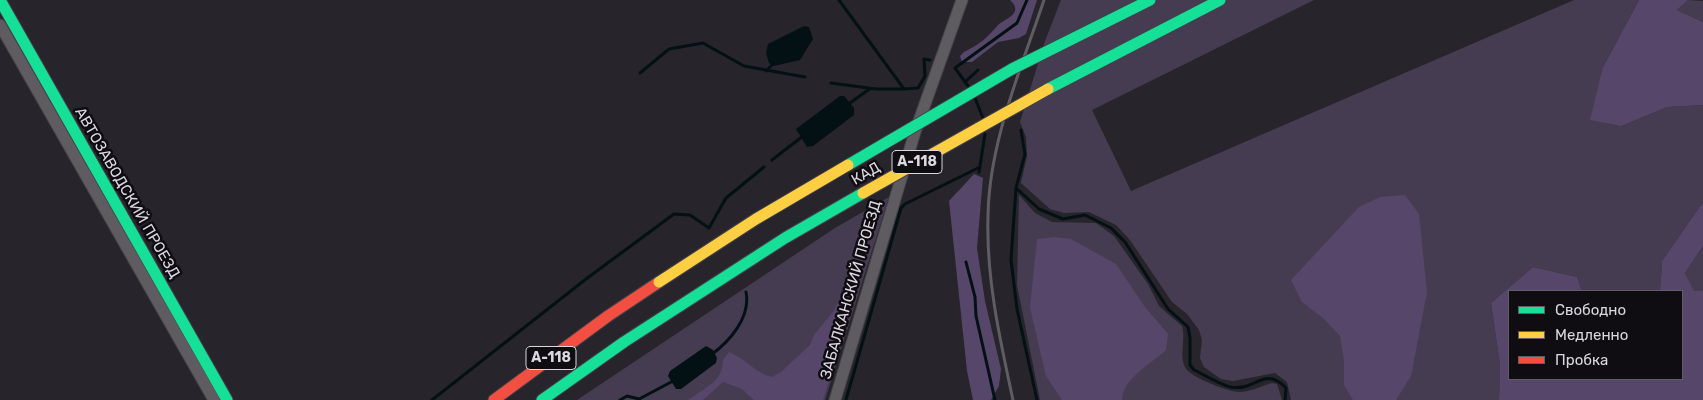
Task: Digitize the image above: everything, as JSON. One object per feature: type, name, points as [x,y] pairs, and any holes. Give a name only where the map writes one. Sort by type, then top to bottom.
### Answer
[{"type":"main road","name":"АВТОЗАВОДСКИЙ ПРОЕЗД","points":[[0,0],[227,400]]},
{"type":"main road","name":"КАД","points":[[494,400],[608,316],[756,219],[1012,68],[1150,0]]},
{"type":"main road","name":"КАД","points":[[542,400],[624,342],[794,233],[1031,98],[1220,0]]},
{"type":"street","name":"ЗАБАЛКАНСКИЙ ПРОЕЗД","points":[[835,400],[914,132],[962,0]]},
{"type":"street","name":"АВТОЗАВОДСКИЙ ПРОЕЗД","points":[[0,25],[214,400]]},
{"type":"shaded area","points":[[1010,0],[1037,0],[1026,34],[1019,38],[998,42],[972,62],[962,62],[960,56],[964,52],[974,47],[1012,15],[1015,9]]},
{"type":"shaded area","points":[[1061,0],[1314,0],[1092,110],[1131,191],[1574,0],[1639,0],[1603,67],[1622,126],[1667,107],[1703,105],[1703,202],[1662,261],[1660,290],[1582,290],[1577,277],[1533,267],[1491,303],[1500,365],[1499,400],[1291,400],[1287,382],[1275,373],[1233,381],[1221,379],[1204,367],[1200,358],[1202,340],[1199,330],[1187,314],[1172,302],[1130,240],[1116,225],[1089,212],[1064,213],[1050,209],[1021,183],[1027,156],[1026,137],[1020,122],[1045,41]]},
{"type":"shaded area","points":[[1639,0],[1688,0],[1677,10],[1703,22],[1703,105],[1667,107],[1622,126],[1590,120],[1603,67]]},
{"type":"shaded area","points":[[1688,0],[1703,1],[1703,22],[1677,10]]},
{"type":"shaded area","points":[[804,26],[809,27],[813,39],[800,60],[774,66],[769,63],[766,53],[768,44]]},
{"type":"shaded area","points":[[840,96],[844,96],[854,108],[854,115],[813,146],[807,147],[796,129]]},
{"type":"shaded area","points":[[974,174],[983,178],[977,248],[985,301],[1001,369],[999,386],[991,400],[973,400],[967,371],[949,201]]},
{"type":"shaded area","points":[[1019,195],[1035,213],[1052,222],[1096,223],[1114,236],[1148,284],[1159,306],[1182,326],[1183,363],[1188,371],[1219,387],[1239,392],[1272,383],[1277,384],[1282,400],[1040,400],[1017,285]]},
{"type":"shaded area","points":[[1405,195],[1419,214],[1427,292],[1411,376],[1396,400],[1353,400],[1344,385],[1344,360],[1340,336],[1323,318],[1302,302],[1291,280],[1359,207],[1380,197]]},
{"type":"shaded area","points":[[889,197],[825,400],[577,400],[835,228]]},
{"type":"shaded area","points":[[1703,202],[1703,246],[1685,273],[1694,291],[1703,291],[1703,400],[1499,400],[1500,365],[1491,303],[1533,267],[1577,277],[1582,290],[1508,290],[1508,380],[1683,380],[1683,290],[1660,290],[1662,261]]},
{"type":"shaded area","points":[[1054,237],[1071,239],[1116,264],[1145,307],[1168,334],[1166,350],[1133,378],[1127,385],[1122,400],[1062,400],[1046,376],[1030,308],[1037,239]]},
{"type":"shaded area","points":[[1703,246],[1703,291],[1694,292],[1685,273]]},
{"type":"shaded area","points":[[848,283],[858,286],[823,400],[754,400],[742,389],[723,382],[703,400],[688,400],[716,379],[720,374],[723,360],[729,352],[766,375],[772,377],[781,372],[810,345],[814,335],[833,312]]},
{"type":"shaded area","points":[[706,346],[713,350],[717,358],[716,363],[681,389],[676,389],[668,376],[670,371]]},
{"type":"waterway","points":[[831,83],[876,89],[904,89],[839,0]]},
{"type":"waterway","points":[[968,86],[955,68],[1017,23],[1027,0]]},
{"type":"waterway","points":[[640,73],[669,49],[703,43],[744,66],[805,77]]},
{"type":"waterway","points":[[904,89],[918,88],[925,76],[924,59],[930,60]]},
{"type":"waterway","points":[[766,71],[775,62]]},
{"type":"waterway","points":[[965,82],[978,70]]},
{"type":"waterway","points":[[847,105],[871,88]]},
{"type":"waterway","points":[[975,98],[983,118]]},
{"type":"waterway","points":[[1021,130],[1025,154],[1016,188],[1039,209],[1063,219],[1085,215],[1111,228],[1125,242],[1168,309],[1188,327],[1190,365],[1194,370],[1227,386],[1239,388],[1265,379],[1272,379],[1286,388],[1285,400]]},
{"type":"waterway","points":[[979,172],[985,134]]},
{"type":"waterway","points":[[772,160],[803,136]]},
{"type":"waterway","points":[[432,400],[586,279],[674,214],[690,215],[709,228],[726,198],[764,167]]},
{"type":"waterway","points":[[846,400],[901,208],[905,204],[980,167]]},
{"type":"waterway","points":[[1016,188],[1011,260],[1017,309],[1037,400]]},
{"type":"waterway","points":[[966,262],[975,297],[976,316],[995,400]]},
{"type":"waterway","points":[[711,355],[738,328],[745,310],[746,292]]},
{"type":"waterway","points":[[620,400],[627,396],[639,399],[673,381]]},
{"type":"railway","points":[[1013,400],[999,332],[989,262],[988,216],[990,188],[1000,133],[1016,79],[1044,0]]},
{"type":"traffic: fast","points":[[0,0],[227,400]]},
{"type":"traffic: fast","points":[[848,165],[1012,69],[1150,0]]},
{"type":"traffic: fast","points":[[1048,89],[1220,0]]},
{"type":"traffic: fast","points":[[624,342],[785,238],[863,193]]},
{"type":"traffic: fast","points":[[542,400],[624,342]]},
{"type":"traffic: jam","points":[[494,400],[608,316],[659,282]]},
{"type":"traffic: slow","points":[[863,193],[1048,89]]},
{"type":"traffic: slow","points":[[659,282],[756,219],[848,165]]}]
